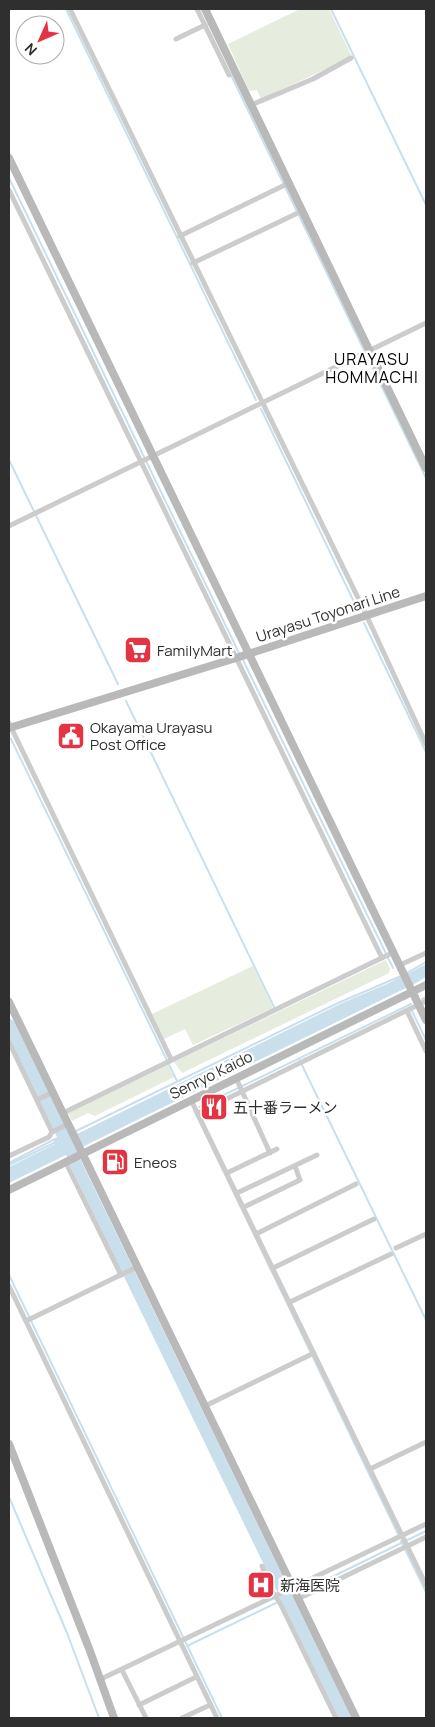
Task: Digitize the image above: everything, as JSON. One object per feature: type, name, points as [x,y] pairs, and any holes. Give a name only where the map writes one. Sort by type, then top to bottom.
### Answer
[{"type":"street","points":[[70,9],[366,616],[426,744]]},
{"type":"street","points":[[197,9],[207,22],[229,74]]},
{"type":"street","points":[[205,9],[207,22]]},
{"type":"street","points":[[176,39],[207,22]]},
{"type":"street","points":[[223,57],[251,104],[299,212],[370,351],[426,468]]},
{"type":"street","points":[[251,104],[313,79],[351,58]]},
{"type":"street","points":[[9,158],[146,460],[387,955],[402,969],[412,989],[426,1051]]},
{"type":"street","points":[[180,236],[286,184]]},
{"type":"street","points":[[9,190],[146,460],[387,955]]},
{"type":"street","points":[[193,263],[299,212]]},
{"type":"street","points":[[9,526],[426,324]]},
{"type":"street","name":"Urayasu Toyonari Line","points":[[9,726],[242,656],[426,596]]},
{"type":"street","points":[[9,726],[169,1060]]},
{"type":"street","points":[[402,969],[426,953]]},
{"type":"street","points":[[63,1113],[387,955]]},
{"type":"street","name":"Senryo Kaido","points":[[9,1190],[65,1161],[80,1150],[192,1100],[412,989],[426,985]]},
{"type":"street","points":[[9,1002],[50,1093],[63,1113],[67,1127],[80,1150],[129,1271]]},
{"type":"street","points":[[415,1007],[426,1020]]},
{"type":"street","points":[[198,1113],[241,1088],[301,1062],[415,1007]]},
{"type":"street","points":[[9,1042],[54,1131]]},
{"type":"street","points":[[236,1078],[270,1153]]},
{"type":"street","points":[[38,1099],[50,1093]]},
{"type":"street","points":[[192,1100],[290,1302],[312,1355],[426,1585]]},
{"type":"street","points":[[9,1156],[48,1137],[54,1131],[67,1127]]},
{"type":"street","points":[[227,1173],[277,1150]]},
{"type":"street","points":[[237,1193],[317,1155]]},
{"type":"street","points":[[65,1161],[205,1406],[291,1589],[298,1599],[355,1718]]},
{"type":"street","points":[[244,1207],[300,1180],[294,1166]]},
{"type":"street","points":[[256,1234],[356,1184]]},
{"type":"street","points":[[273,1268],[374,1219]]},
{"type":"street","points":[[396,1248],[426,1234]]},
{"type":"street","points":[[290,1302],[391,1254]]},
{"type":"street","points":[[29,1320],[129,1271]]},
{"type":"street","points":[[9,1286],[29,1320],[184,1640],[196,1677],[217,1718]]},
{"type":"street","points":[[205,1406],[312,1355]]},
{"type":"street","points":[[370,1469],[426,1442]]},
{"type":"street","points":[[9,1444],[101,1679],[114,1718]]},
{"type":"street","points":[[298,1599],[405,1543],[426,1524]]},
{"type":"street","points":[[101,1679],[291,1589],[405,1543],[426,1537]]},
{"type":"street","points":[[262,1566],[336,1718]]},
{"type":"street","points":[[122,1670],[146,1718]]},
{"type":"street","points":[[140,1705],[196,1677]]},
{"type":"street","points":[[182,1718],[210,1704]]},
{"type":"shaded area","points":[[300,9],[329,9],[352,57],[261,99],[257,90],[249,91],[228,44]]},
{"type":"shaded area","points":[[386,960],[390,969],[389,973],[182,1073],[174,1062]]},
{"type":"shaded area","points":[[253,966],[273,1008],[193,1045],[185,1029],[164,1039],[152,1014]]},
{"type":"shaded area","points":[[168,1065],[174,1077],[95,1116],[88,1113],[72,1121],[68,1113]]},
{"type":"water","points":[[426,964],[426,977],[416,983],[9,1183],[9,1167],[55,1144],[53,1139],[66,1133],[79,1133],[342,1003],[387,984]]},
{"type":"waterway","points":[[66,9],[256,400]]},
{"type":"waterway","points":[[331,9],[426,205]]},
{"type":"waterway","points":[[230,73],[364,350]]},
{"type":"waterway","points":[[9,178],[239,653]]},
{"type":"waterway","points":[[367,356],[426,478]]},
{"type":"waterway","points":[[261,409],[354,602]]},
{"type":"waterway","points":[[9,460],[118,684]]},
{"type":"waterway","points":[[364,623],[426,752]]},
{"type":"waterway","points":[[242,658],[393,968]]},
{"type":"waterway","points":[[126,701],[274,1007]]},
{"type":"waterway","points":[[11,739],[177,1081]]},
{"type":"waterway","points":[[405,974],[426,962]]},
{"type":"waterway","points":[[74,1132],[338,1003],[401,976]]},
{"type":"waterway","points":[[422,999],[426,997]]},
{"type":"waterway","points":[[199,1107],[411,1004]]},
{"type":"waterway","points":[[411,1009],[426,1040]]},
{"type":"waterway","points":[[9,1025],[71,1152]]},
{"type":"waterway","points":[[299,1059],[426,1320]]},
{"type":"waterway","points":[[194,1110],[398,1534]]},
{"type":"waterway","points":[[9,1163],[53,1140]]},
{"type":"waterway","points":[[9,1165],[56,1142]]},
{"type":"waterway","points":[[75,1162],[345,1718]]},
{"type":"waterway","points":[[9,1275],[222,1718]]},
{"type":"waterway","points":[[9,1497],[67,1633],[99,1718]]},
{"type":"waterway","points":[[299,1593],[426,1531]]},
{"type":"waterway","points":[[401,1541],[426,1592]]},
{"type":"waterway","points":[[282,1600],[287,1598]]},
{"type":"waterway","points":[[287,1600],[291,1598]]},
{"type":"waterway","points":[[187,1646],[276,1603]]},
{"type":"place","name":"FamilyMart","points":[[138,650]]},
{"type":"place","name":"Okayama Urayasu Post Office","points":[[71,736]]},
{"type":"place","name":"五十番ラーメン","points":[[214,1107]]},
{"type":"place","name":"Eneos","points":[[115,1162]]},
{"type":"place","name":"新海医院","points":[[261,1585]]},
{"type":"district","name":"URAYASU HOMMACHI","points":[[372,368]]}]
